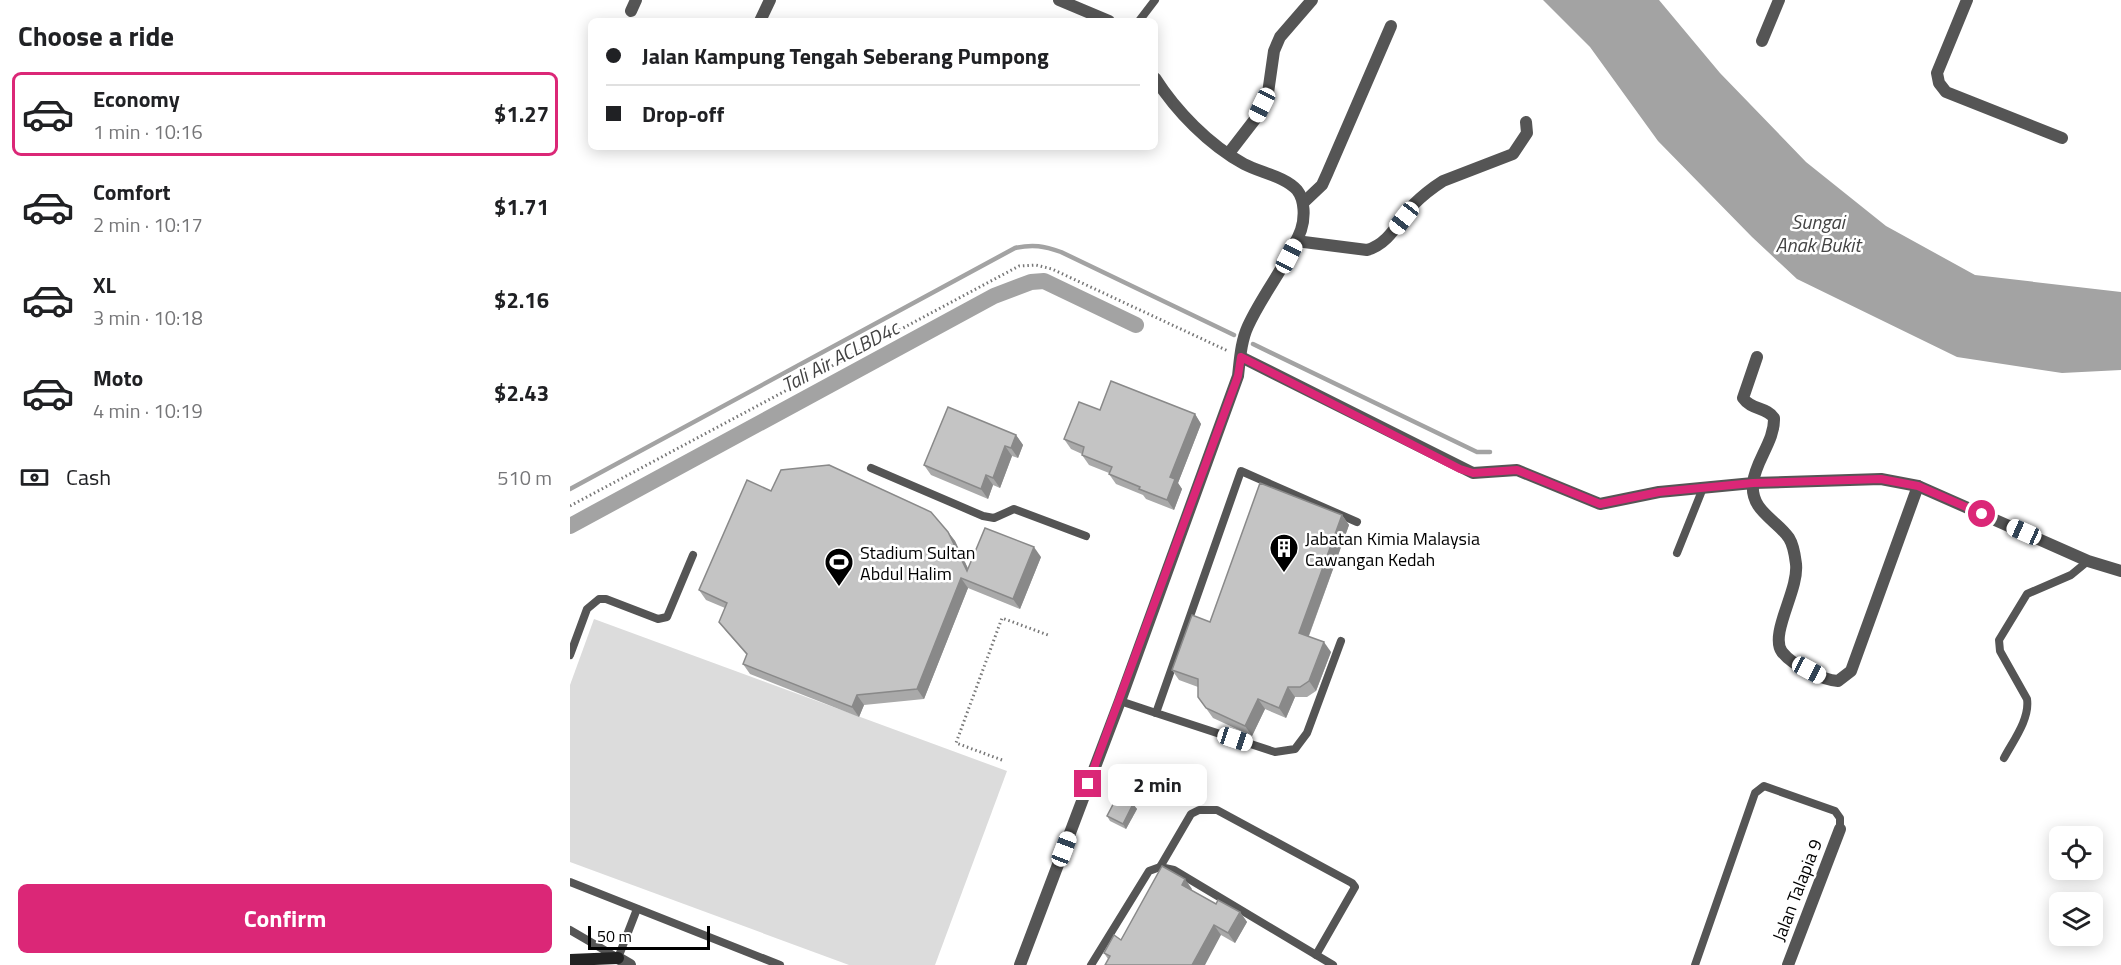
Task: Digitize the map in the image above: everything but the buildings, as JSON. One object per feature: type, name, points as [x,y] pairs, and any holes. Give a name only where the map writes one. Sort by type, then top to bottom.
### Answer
[{"type":"main road","points":[[570,960],[618,958]]},
{"type":"street","points":[[761,18],[770,0]]},
{"type":"street","points":[[1059,0],[1102,18]]},
{"type":"street","points":[[1229,153],[1256,118],[1268,93],[1274,51],[1280,37],[1312,0]]},
{"type":"street","points":[[1762,41],[1779,0]]},
{"type":"street","points":[[1967,0],[1937,73],[1939,83],[1946,92],[2062,138]]},
{"type":"street","points":[[1303,203],[1322,185],[1391,26]]},
{"type":"street","points":[[1020,965],[1120,701],[1234,386],[1248,327],[1296,241],[1304,220],[1303,203],[1291,185],[1254,169],[1229,153],[1187,119],[1158,82]]},
{"type":"street","points":[[1296,241],[1366,250],[1377,248],[1413,206],[1443,181],[1513,154],[1527,132],[1526,122]]},
{"type":"street","points":[[1241,357],[1473,473],[1517,470],[1600,504],[1659,492],[1753,483],[1881,479],[1918,486],[2088,561],[2121,571]]},
{"type":"street","points":[[1756,357],[1743,398],[1749,405],[1772,414],[1775,424],[1753,483],[1755,503],[1791,541],[1797,568],[1796,586],[1778,635],[1778,645],[1790,660],[1828,680],[1838,681],[1845,678],[1857,662],[1918,486]]},
{"type":"street","name":"Jalan Talapia 9","points":[[1788,965],[1840,829]]},
{"type":"street","points":[[618,958],[630,965]]},
{"type":"lane","points":[[1141,18],[1155,0]]},
{"type":"lane","points":[[871,468],[984,516],[994,518],[1014,509],[1086,536]]},
{"type":"lane","points":[[1156,713],[1241,471],[1357,522]]},
{"type":"lane","points":[[1677,553],[1703,488]]},
{"type":"lane","points":[[570,655],[587,609],[599,599],[606,599],[658,619],[667,617],[693,555]]},
{"type":"lane","points":[[2004,758],[2026,715],[2028,706],[2027,699],[2000,651],[2000,640],[2027,594],[2072,575],[2088,561]]},
{"type":"lane","points":[[1120,701],[1275,752],[1295,749],[1307,733],[1341,642]]},
{"type":"lane","points":[[1695,965],[1755,793],[1764,786],[1835,811],[1840,818],[1840,829]]},
{"type":"lane","points":[[1160,867],[1191,814],[1199,810],[1216,810],[1352,883],[1355,887],[1316,955]]},
{"type":"lane","points":[[1091,965],[1149,871],[1160,867],[1174,870],[1333,965]]},
{"type":"lane","points":[[570,882],[780,965]]},
{"type":"lane","points":[[570,930],[618,958],[637,909]]},
{"type":"path","points":[[570,506],[1018,266],[1036,265],[1052,269],[1241,357]]},
{"type":"path","points":[[1002,760],[956,743],[975,691],[1002,618],[1048,635]]},
{"type":"shaded area","points":[[594,619],[1007,771],[935,965],[849,965],[570,862],[570,685]]},
{"type":"water","name":"Sungai Anak Bukit","points":[[1543,0],[1659,0],[1720,73],[1806,162],[1886,226],[1975,275],[2121,292],[2121,370],[2062,373],[1957,357],[1797,279],[1752,237],[1658,141],[1590,47]]},
{"type":"waterway","points":[[570,489],[1015,248],[1038,246],[1061,252],[1234,335]]},
{"type":"waterway","name":"Tali Air ACLBD4c","points":[[570,526],[994,296],[1031,282],[1044,281],[1136,325]]},
{"type":"waterway","points":[[1253,344],[1477,452],[1490,452]]},
{"type":"place","name":"Jabatan Kimia Malaysia Cawangan Kedah","points":[[1284,574]]},
{"type":"place","name":"Stadium Sultan Abdul Halim","points":[[839,588]]},
{"type":"route","points":[[1088,784],[1238,376],[1241,357],[1460,469],[1473,473],[1517,470],[1529,473],[1586,500],[1600,504],[1659,492],[1753,483],[1881,479],[1918,486],[1982,514]]}]
